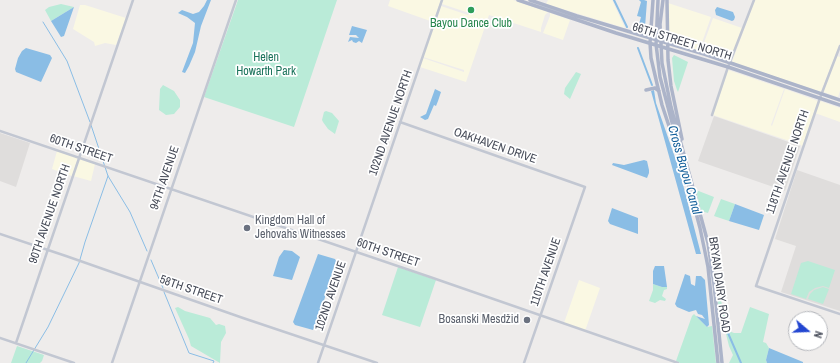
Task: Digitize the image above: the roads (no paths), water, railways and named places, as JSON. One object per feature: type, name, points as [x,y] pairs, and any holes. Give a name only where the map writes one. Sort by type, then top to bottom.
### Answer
[{"type":"main road","name":"66TH STREET NORTH","points":[[518,0],[659,43],[730,62],[791,84],[840,105]]},
{"type":"main road","name":"66TH STREET NORTH","points":[[530,0],[640,35],[681,52],[773,82],[820,96],[840,100]]},
{"type":"main road","points":[[640,35],[648,32],[650,27],[653,0]]},
{"type":"main road","name":"BRYAN DAIRY ROAD","points":[[658,0],[656,44],[671,107],[708,243],[722,363]]},
{"type":"main road","name":"BRYAN DAIRY ROAD","points":[[658,24],[663,0]]},
{"type":"main road","points":[[651,58],[667,30],[667,0]]},
{"type":"main road","points":[[524,2],[528,1],[543,5]]},
{"type":"main road","points":[[651,13],[654,28],[663,30],[667,24]]},
{"type":"main road","points":[[650,27],[668,60],[671,86],[686,162]]},
{"type":"main road","points":[[650,27],[659,43]]},
{"type":"main road","points":[[667,30],[651,58],[668,127],[685,173]]},
{"type":"main road","points":[[668,60],[669,56],[673,52],[681,52]]},
{"type":"main road","points":[[653,64],[657,57],[664,57],[668,60]]},
{"type":"main road","name":"BRYAN DAIRY ROAD","points":[[660,63],[665,99],[700,228],[708,267],[718,363]]},
{"type":"main road","points":[[753,75],[768,78],[770,76]]},
{"type":"main road","points":[[773,82],[775,81],[791,84]]},
{"type":"main road","points":[[646,90],[655,88],[659,91]]},
{"type":"street","name":"90TH AVENUE NORTH","points":[[16,343],[133,0]]},
{"type":"street","name":"94TH AVENUE","points":[[112,363],[236,0]]},
{"type":"street","name":"102ND AVENUE NORTH","points":[[356,252],[442,0]]},
{"type":"street","points":[[712,115],[728,67],[754,0]]},
{"type":"street","name":"118TH AVENUE NORTH","points":[[840,46],[820,96],[756,286],[840,314]]},
{"type":"street","name":"OAKHAVEN DRIVE","points":[[400,122],[585,187]]},
{"type":"street","name":"60TH STREET","points":[[0,131],[678,363]]},
{"type":"street","name":"110TH AVENUE","points":[[524,363],[585,187]]},
{"type":"street","name":"58TH STREET","points":[[0,234],[377,363]]},
{"type":"street","name":"102ND AVENUE","points":[[324,345],[356,252]]},
{"type":"street","points":[[0,338],[74,363]]},
{"type":"street","points":[[318,363],[324,345]]},
{"type":"water","points":[[207,0],[211,0],[201,26],[195,52],[185,73],[182,72],[193,43],[195,23],[178,13],[182,10],[193,14],[199,12]]},
{"type":"water","points":[[639,0],[647,1],[645,27],[642,29],[638,28],[641,17],[637,16],[641,2]]},
{"type":"water","points":[[74,7],[64,36],[61,37],[51,21]]},
{"type":"water","points":[[717,7],[733,12],[735,17],[734,20],[732,21],[716,15],[715,10]]},
{"type":"water","points":[[352,26],[367,30],[362,43],[359,41],[356,43],[352,40],[348,42],[350,37],[359,38],[356,35],[349,35]]},
{"type":"water","points":[[26,48],[50,55],[52,58],[41,82],[16,72],[15,69],[18,58],[22,51]]},
{"type":"water","points":[[435,89],[441,92],[436,106],[434,105],[428,119],[425,120],[420,117],[426,114]]},
{"type":"water","points":[[654,90],[656,103],[679,169],[701,254],[696,254],[651,91]]},
{"type":"water","points":[[644,160],[647,161],[649,170],[647,178],[612,165],[613,163],[624,165]]},
{"type":"water","points":[[735,204],[764,215],[759,230],[729,221]]},
{"type":"water","points":[[612,208],[638,218],[638,234],[610,224],[608,221]]},
{"type":"water","points":[[284,250],[292,251],[300,257],[292,280],[273,276],[279,257]]},
{"type":"water","points":[[318,254],[335,259],[336,261],[319,317],[313,330],[295,325],[293,322]]},
{"type":"water","points":[[655,266],[664,266],[667,287],[653,284],[653,271]]},
{"type":"water","points":[[685,274],[690,276],[691,284],[695,286],[696,276],[701,276],[705,280],[709,325],[707,327],[696,316],[705,319],[702,315],[698,314],[696,310],[689,312],[677,307],[675,304]]},
{"type":"water","points":[[769,348],[803,363],[767,363],[766,360]]},
{"type":"waterway","name":"Cross Bayou Canal","points":[[614,0],[627,27]]},
{"type":"waterway","points":[[43,22],[67,61],[90,122]]},
{"type":"waterway","name":"Cross Bayou Canal","points":[[638,48],[652,85]]},
{"type":"waterway","points":[[91,125],[108,176],[130,212],[147,251]]},
{"type":"waterway","points":[[26,363],[48,327],[79,263],[108,176]]},
{"type":"waterway","points":[[151,260],[163,288]]},
{"type":"waterway","points":[[164,292],[189,353],[214,361],[213,363]]},
{"type":"waterway","points":[[723,330],[728,333],[741,363]]},
{"type":"place","name":"Bayou Dance Club","points":[[471,10]]},
{"type":"place","name":"Kingdom Hall of Jehovahs Witnesses","points":[[247,228]]},
{"type":"place","name":"Bosanski Mesdžid","points":[[527,320]]},
{"type":"park label","name":"Helen Howarth Park","points":[[266,65]]}]
